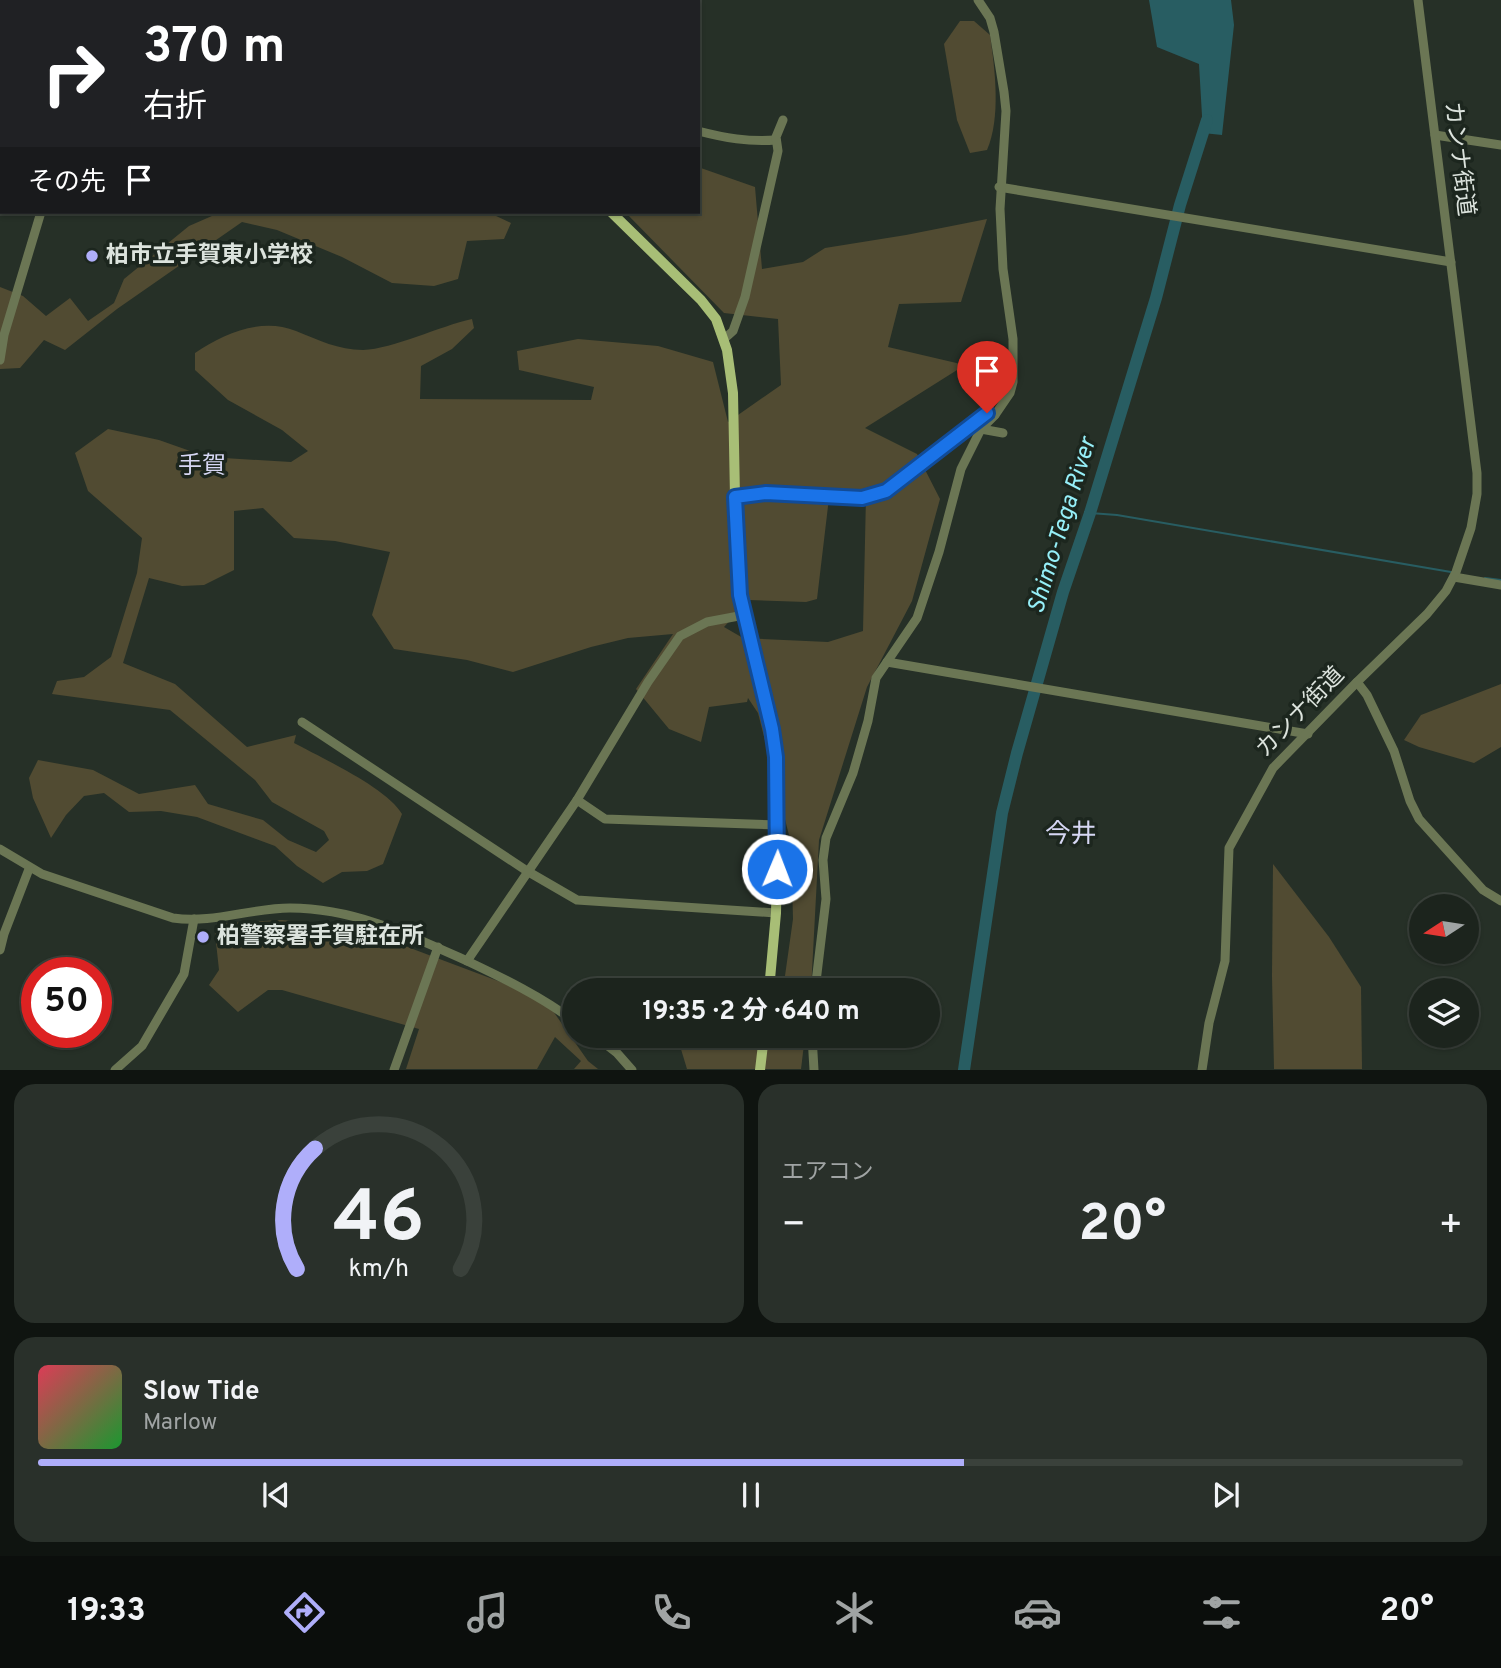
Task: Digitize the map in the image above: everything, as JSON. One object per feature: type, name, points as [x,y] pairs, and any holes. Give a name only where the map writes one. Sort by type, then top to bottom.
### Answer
[{"type":"main road","points":[[613,214],[693,291],[716,319],[731,369],[740,595],[772,729],[776,757],[776,913],[770,978]]},
{"type":"main road","points":[[760,1069],[763,1048]]},
{"type":"street","points":[[817,978],[826,899],[823,860],[826,838],[853,773],[868,721],[876,678],[921,607],[961,468],[981,429],[995,415],[1010,393],[1014,369],[1010,309],[1003,270],[999,187],[1006,111],[995,32],[978,0]]},
{"type":"street","name":"カンナ街道","points":[[1202,1069],[1209,1023],[1225,961],[1229,848],[1267,777],[1357,682],[1427,614],[1455,575],[1471,528],[1477,494],[1477,473],[1418,0]]},
{"type":"street","points":[[724,339],[733,331],[745,297],[778,151],[777,132],[783,120]]},
{"type":"street","points":[[700,131],[741,141],[776,140]]},
{"type":"street","points":[[1436,135],[1501,145]]},
{"type":"street","points":[[999,187],[1451,262]]},
{"type":"street","points":[[0,360],[4,335],[40,214]]},
{"type":"street","points":[[735,497],[766,493],[862,498],[878,494],[900,482],[987,413],[995,415]]},
{"type":"street","points":[[981,429],[1003,433]]},
{"type":"street","points":[[1455,575],[1501,586]]},
{"type":"street","points":[[467,961],[577,800],[648,681],[680,636],[707,622],[744,615]]},
{"type":"street","points":[[887,662],[1308,734]]},
{"type":"street","points":[[1357,682],[1367,695],[1394,751],[1410,801],[1419,819],[1483,890],[1501,901]]},
{"type":"street","points":[[302,722],[527,871],[577,900],[776,913]]},
{"type":"street","points":[[577,800],[605,818],[778,825]]},
{"type":"street","points":[[0,849],[29,869],[69,885],[184,919],[308,908],[378,922],[438,947],[529,991],[562,1013]]},
{"type":"street","points":[[0,950],[2,933],[29,869]]},
{"type":"street","points":[[115,1069],[142,1046],[184,974],[194,919]]},
{"type":"street","points":[[394,1069],[438,947]]},
{"type":"street","points":[[610,1048],[632,1069]]},
{"type":"street","points":[[813,1048],[814,1069]]},
{"type":"shaded area","points":[[960,21],[974,21],[990,35],[995,78],[994,123],[987,150],[970,153],[957,120],[944,44]]},
{"type":"shaded area","points":[[700,168],[755,187],[762,269],[803,262],[825,248],[987,219],[961,302],[899,304],[888,347],[965,365],[865,428],[917,454],[940,499],[912,601],[867,687],[819,840],[812,978],[785,978],[793,919],[791,843],[758,713],[748,698],[747,702],[709,707],[701,742],[669,729],[636,689],[673,634],[628,638],[513,672],[467,660],[394,649],[372,615],[390,552],[335,541],[294,538],[263,508],[234,511],[234,570],[204,585],[182,586],[149,578],[123,663],[175,684],[247,747],[296,735],[294,743],[353,774],[383,794],[402,814],[383,864],[367,871],[342,872],[323,883],[297,866],[275,846],[197,817],[161,811],[129,812],[104,793],[84,796],[66,815],[51,838],[33,798],[29,778],[38,760],[93,770],[139,794],[195,785],[208,804],[263,820],[288,840],[316,852],[329,840],[324,831],[272,802],[255,780],[170,710],[52,694],[57,681],[84,677],[111,657],[137,573],[142,538],[88,491],[75,453],[108,429],[224,458],[291,462],[308,451],[282,430],[228,400],[195,370],[195,353],[218,339],[257,327],[283,327],[337,346],[363,350],[388,346],[472,319],[474,328],[452,349],[421,366],[420,399],[591,400],[594,387],[519,370],[517,351],[578,339],[658,346],[713,362],[728,422],[781,385],[778,319],[724,313],[627,214],[700,214]],"holes":[[[866,496],[863,631],[828,642],[743,638],[724,627],[749,600],[806,602],[817,599],[829,498]]]},
{"type":"shaded area","points":[[216,214],[494,214],[511,223],[504,239],[467,241],[458,279],[434,286],[392,283],[342,257],[277,230],[242,222],[117,309],[65,350],[44,340],[20,368],[0,369],[0,287],[23,296],[46,316],[70,298],[88,321],[114,303],[124,279],[189,226]]},
{"type":"shaded area","points":[[1501,684],[1501,747],[1474,763],[1404,740],[1421,715]]},
{"type":"shaded area","points":[[1273,864],[1329,937],[1361,987],[1362,1069],[1274,1069]]},
{"type":"shaded area","points":[[282,920],[357,928],[517,988],[553,1011],[562,1024],[562,1043],[555,1037],[537,1069],[406,1069],[419,1029],[282,990],[268,990],[238,1012],[209,985],[219,970],[215,933],[225,923]]},
{"type":"shaded area","points":[[567,1048],[579,1048],[598,1069],[574,1069],[581,1061]]},
{"type":"shaded area","points":[[681,1048],[804,1048],[801,1069],[687,1069]]},
{"type":"water","points":[[1149,0],[1231,0],[1234,25],[1222,135],[1203,133],[1199,64],[1157,47]]},
{"type":"waterway","name":"Shimo-Tega River","points":[[964,1070],[1002,813],[1017,753],[1063,592],[1156,298],[1180,205],[1207,120]]},
{"type":"waterway","points":[[1090,513],[1117,515],[1451,572]]},
{"type":"waterway","points":[[1485,578],[1501,580]]},
{"type":"place","name":"柏市立手賀東小学校","points":[[92,256]]},
{"type":"place","name":"柏警察署手賀駐在所","points":[[203,937]]},
{"type":"district","name":"手賀","points":[[202,467]]},
{"type":"district","name":"今井","points":[[1071,835]]},
{"type":"route","points":[[777,869],[776,757],[772,729],[740,595],[735,497],[766,493],[862,498],[871,496],[900,482],[987,413]]}]
